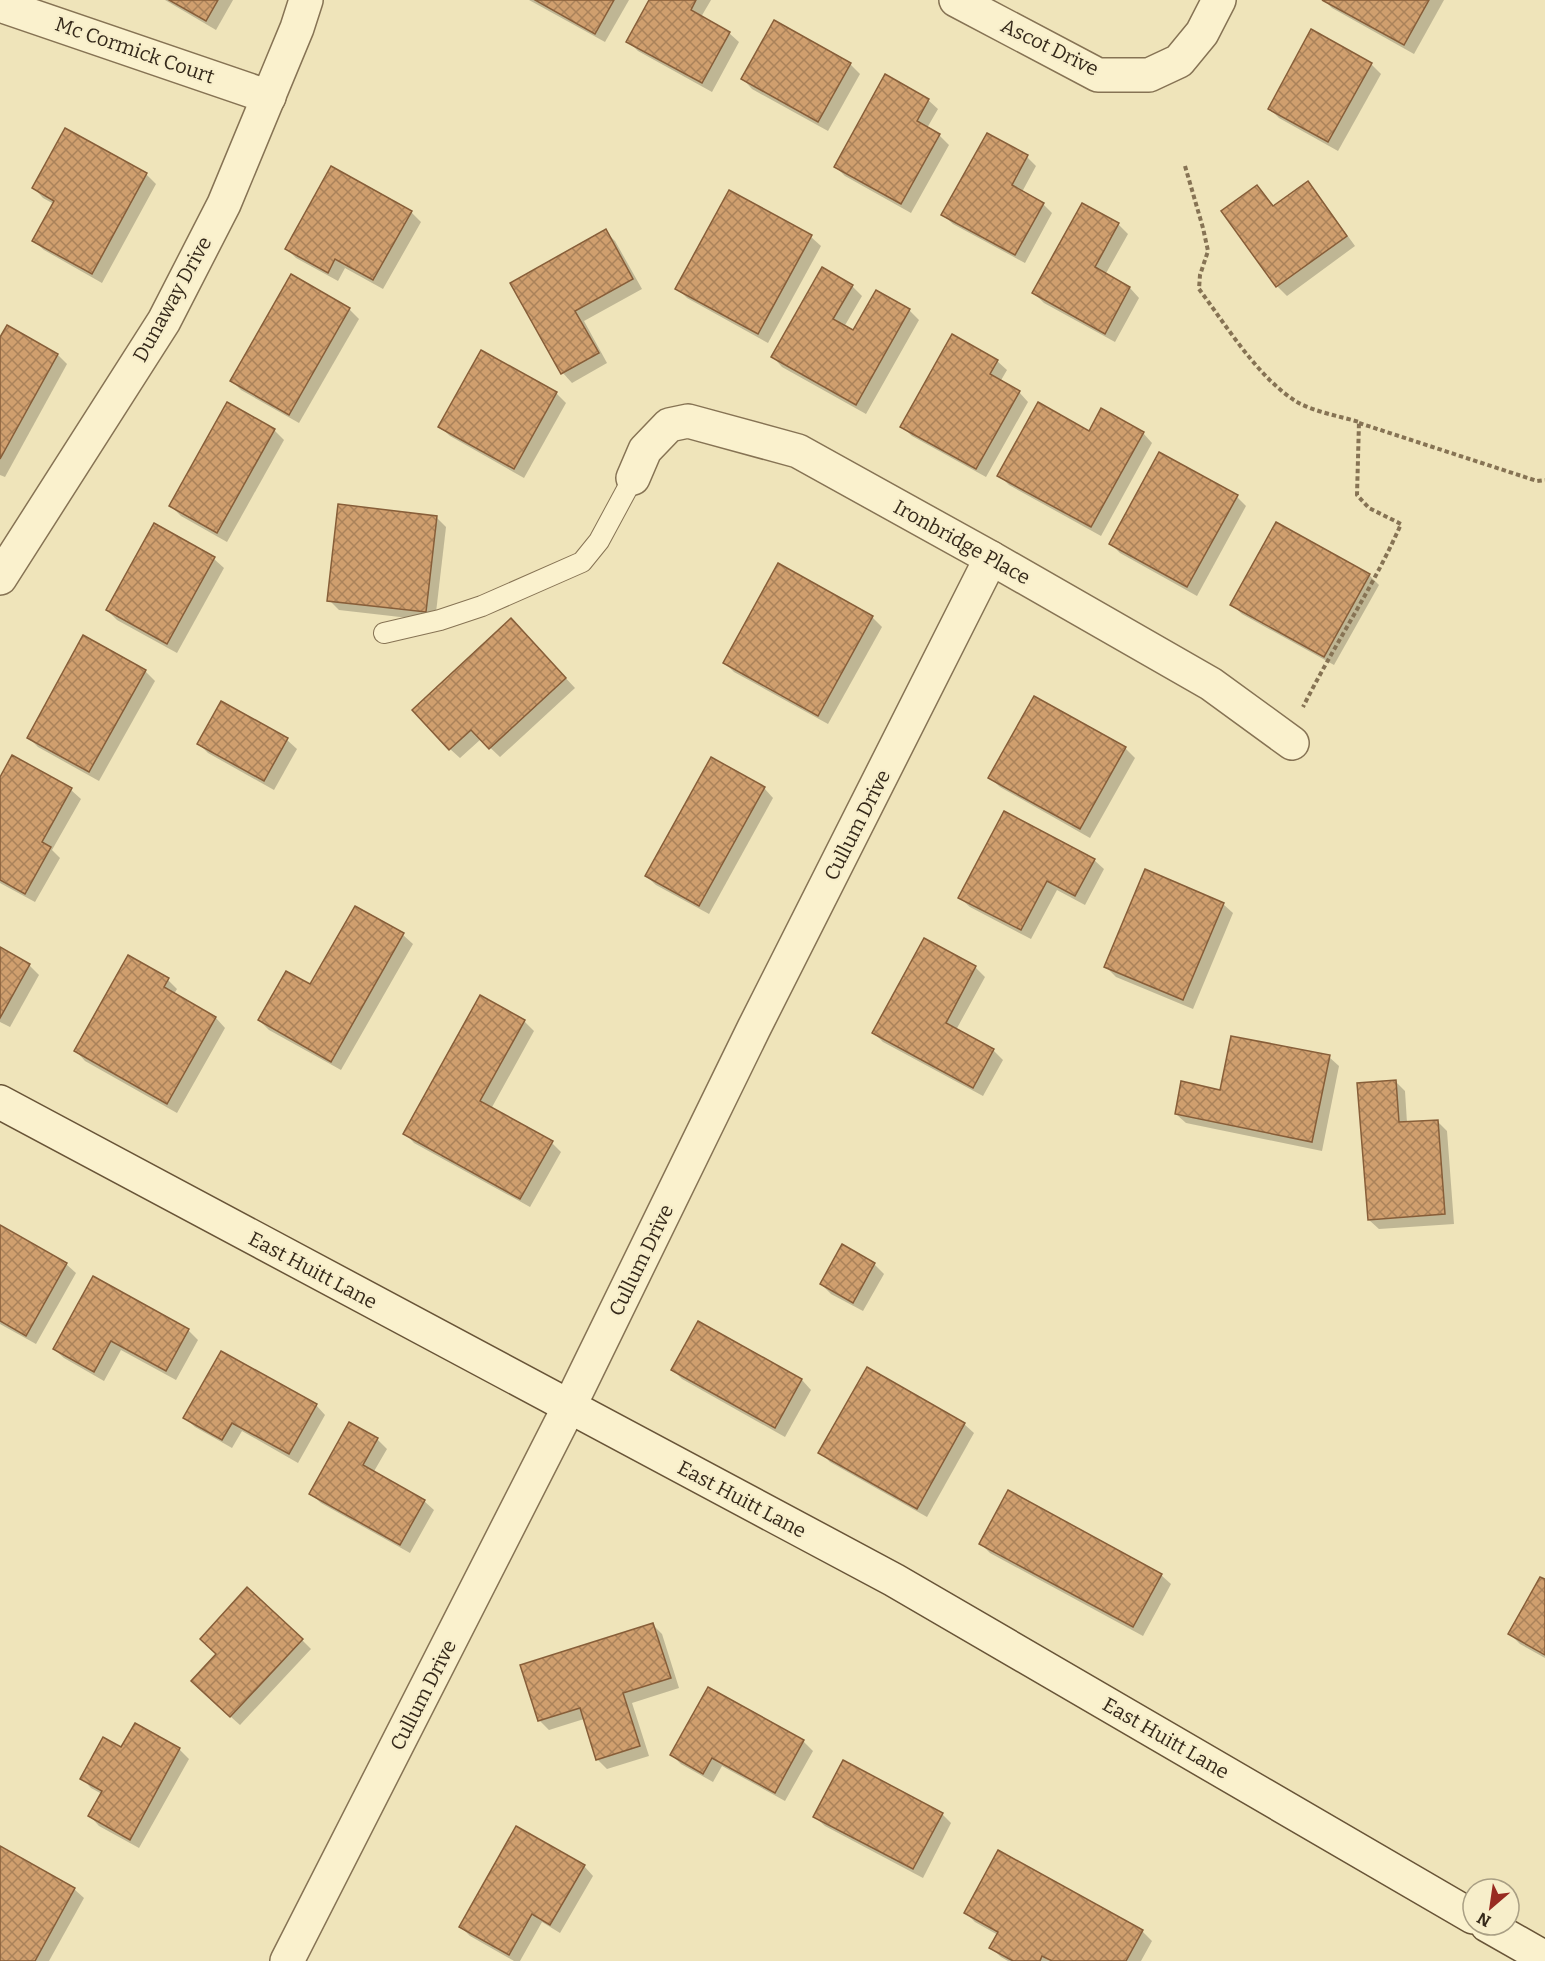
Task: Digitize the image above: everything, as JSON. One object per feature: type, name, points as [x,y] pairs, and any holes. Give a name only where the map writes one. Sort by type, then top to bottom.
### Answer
[{"type":"street","name":"Dunaway Drive","points":[[4,564],[164,321],[224,204],[297,28],[306,0]]},
{"type":"street","name":"Ascot Drive","points":[[956,0],[1098,75],[1149,75],[1179,61],[1202,33],[1220,0]]},
{"type":"street","name":"Mc Cormick Court","points":[[0,5],[269,97]]},
{"type":"street","name":"Ironbridge Place","points":[[633,478],[645,450],[669,424],[688,421],[798,451],[1211,684],[1292,743]]},
{"type":"street","name":"Cullum Drive","points":[[287,1961],[569,1407],[754,1028],[991,558]]},
{"type":"street","name":"East Huitt Lane","points":[[0,1102],[894,1580],[1461,1910]]},
{"type":"street","points":[[1508,1937],[1545,1958]]},
{"type":"lane","points":[[384,633],[440,620],[482,606],[582,562],[599,541],[633,478]]},
{"type":"path","points":[[1185,166],[1208,251],[1200,275],[1199,289],[1264,375],[1284,393],[1298,403],[1537,481],[1545,480]]},
{"type":"path","points":[[1300,712],[1390,549],[1401,524],[1369,508],[1357,495],[1359,423]]},
{"type":"building","points":[[169,0],[218,0],[206,21]]},
{"type":"building","points":[[535,0],[614,0],[595,34]]},
{"type":"building","points":[[649,0],[696,0],[691,10],[730,32],[702,83],[626,42]]},
{"type":"building","points":[[1322,0],[1429,0],[1404,45]]},
{"type":"building","points":[[774,20],[851,63],[818,122],[741,79]]},
{"type":"building","points":[[1311,29],[1372,63],[1328,142],[1268,109]]},
{"type":"building","points":[[885,74],[929,99],[917,121],[940,134],[901,204],[834,167]]},
{"type":"building","points":[[65,128],[147,173],[92,274],[32,241],[54,201],[32,188]]},
{"type":"building","points":[[987,133],[1028,155],[1012,185],[1044,203],[1015,255],[941,215]]},
{"type":"building","points":[[331,166],[412,211],[373,280],[335,259],[328,273],[285,249]]},
{"type":"building","points":[[1308,181],[1347,236],[1276,287],[1221,211],[1257,185],[1273,206]]},
{"type":"building","points":[[729,190],[812,235],[758,334],[675,289]]},
{"type":"building","points":[[1082,203],[1119,223],[1095,267],[1130,287],[1105,334],[1032,293]]},
{"type":"building","points":[[606,229],[633,279],[575,311],[599,353],[561,374],[510,283]]},
{"type":"building","points":[[822,267],[853,285],[833,319],[853,330],[876,290],[910,309],[856,405],[771,357]]},
{"type":"building","points":[[291,274],[350,308],[289,415],[230,381]]},
{"type":"building","points":[[7,325],[58,354],[0,459],[0,337]]},
{"type":"building","points":[[952,334],[998,360],[990,374],[1020,391],[976,469],[900,427]]},
{"type":"building","points":[[481,350],[557,392],[514,469],[438,427]]},
{"type":"building","points":[[227,402],[275,429],[217,533],[169,506]]},
{"type":"building","points":[[1038,402],[1089,431],[1101,408],[1144,432],[1091,527],[997,476]]},
{"type":"building","points":[[1159,452],[1238,495],[1187,587],[1109,544]]},
{"type":"building","points":[[338,504],[437,516],[426,612],[327,601]]},
{"type":"building","points":[[1276,522],[1370,574],[1324,657],[1230,605]]},
{"type":"building","points":[[154,523],[215,557],[167,644],[106,610]]},
{"type":"building","points":[[778,563],[873,616],[818,716],[723,663]]},
{"type":"building","points":[[511,618],[566,678],[489,749],[471,730],[449,750],[412,710]]},
{"type":"building","points":[[83,635],[146,670],[89,772],[27,738]]},
{"type":"building","points":[[1034,696],[1126,747],[1080,829],[988,778]]},
{"type":"building","points":[[221,701],[288,738],[264,781],[197,744]]},
{"type":"building","points":[[12,755],[72,788],[42,842],[51,847],[25,894],[0,880],[0,777]]},
{"type":"building","points":[[711,757],[765,787],[699,906],[645,876]]},
{"type":"building","points":[[1004,811],[1095,859],[1075,896],[1047,881],[1021,930],[958,898]]},
{"type":"building","points":[[1145,869],[1224,903],[1183,1000],[1104,967]]},
{"type":"building","points":[[355,906],[404,933],[331,1062],[258,1020],[286,971],[310,984]]},
{"type":"building","points":[[924,938],[976,966],[946,1023],[994,1049],[973,1088],[872,1033]]},
{"type":"building","points":[[0,947],[30,964],[0,1018]]},
{"type":"building","points":[[128,955],[169,978],[164,987],[216,1017],[167,1104],[74,1051]]},
{"type":"building","points":[[480,995],[525,1020],[480,1101],[553,1141],[520,1199],[403,1134]]},
{"type":"building","points":[[1231,1036],[1330,1055],[1312,1142],[1175,1114],[1181,1081],[1220,1090]]},
{"type":"building","points":[[1396,1080],[1399,1122],[1438,1120],[1445,1214],[1368,1220],[1357,1083]]},
{"type":"building","points":[[0,1225],[67,1263],[26,1336],[0,1321]]},
{"type":"building","points":[[842,1244],[875,1263],[853,1303],[820,1284]]},
{"type":"building","points":[[93,1276],[189,1329],[166,1371],[111,1341],[94,1372],[53,1349]]},
{"type":"building","points":[[698,1321],[802,1379],[775,1428],[671,1370]]},
{"type":"building","points":[[221,1351],[317,1404],[289,1454],[232,1423],[222,1440],[183,1418]]},
{"type":"building","points":[[867,1367],[965,1423],[917,1509],[818,1453]]},
{"type":"building","points":[[349,1422],[378,1438],[363,1465],[425,1500],[400,1545],[309,1494]]},
{"type":"building","points":[[1008,1490],[1162,1574],[1133,1627],[979,1544]]},
{"type":"building","points":[[1540,1577],[1545,1579],[1545,1655],[1508,1634]]},
{"type":"building","points":[[247,1587],[303,1639],[230,1717],[191,1681],[216,1654],[200,1639]]},
{"type":"building","points":[[653,1623],[671,1678],[623,1693],[640,1746],[596,1760],[580,1708],[538,1721],[520,1665]]},
{"type":"building","points":[[708,1687],[804,1740],[775,1793],[712,1758],[703,1774],[670,1755]]},
{"type":"building","points":[[135,1723],[180,1748],[130,1840],[88,1816],[102,1791],[80,1779],[103,1737],[121,1747]]},
{"type":"building","points":[[843,1760],[943,1813],[913,1869],[813,1817]]},
{"type":"building","points":[[516,1826],[585,1865],[550,1925],[532,1914],[509,1955],[459,1927]]},
{"type":"building","points":[[0,1846],[75,1888],[35,1961],[0,1961]]},
{"type":"building","points":[[998,1850],[1143,1930],[1126,1961],[1052,1961],[1042,1956],[1040,1961],[1013,1961],[989,1948],[998,1932],[964,1913]]}]
